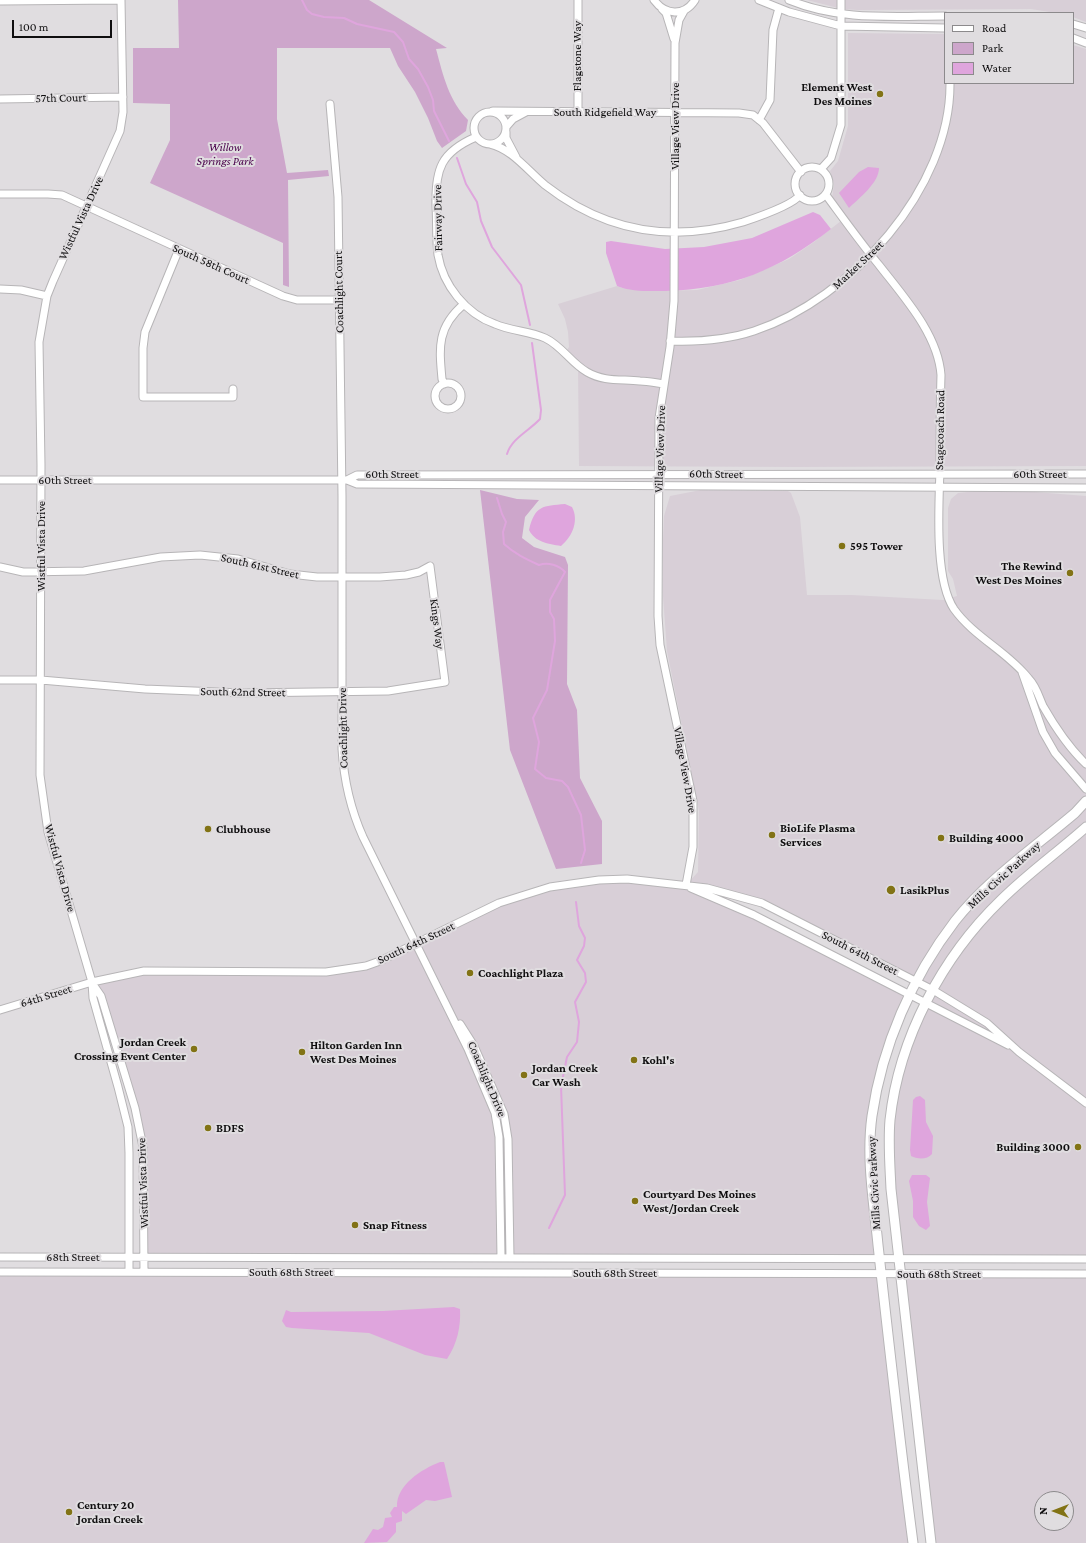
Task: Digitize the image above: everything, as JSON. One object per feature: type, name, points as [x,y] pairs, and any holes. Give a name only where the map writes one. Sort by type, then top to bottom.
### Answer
[{"type":"main road","name":"Mills Civic Parkway","points":[[912,1543],[879,1258],[870,1156],[872,1119],[885,1058],[916,982],[942,940],[970,904],[996,879],[1075,813],[1086,801]]},
{"type":"main road","name":"Mills Civic Parkway","points":[[931,1543],[899,1274],[890,1169],[890,1119],[896,1084],[903,1057],[927,1003],[952,958],[1000,900],[1086,827]]},
{"type":"street","points":[[0,1],[121,0]]},
{"type":"street","name":"Wistful Vista Drive","points":[[121,0],[122,97],[120,131],[47,296],[39,342],[41,573],[40,775],[48,832],[92,982],[93,998],[128,1127],[129,1272]]},
{"type":"street","name":"Flagstone Way","points":[[578,0],[578,113]]},
{"type":"street","points":[[654,0],[666,13],[675,44]]},
{"type":"street","points":[[659,6],[672,12],[684,11],[695,0]]},
{"type":"street","points":[[759,0],[796,15],[841,26],[944,28]]},
{"type":"street","points":[[789,0],[841,15],[944,16]]},
{"type":"street","points":[[821,169],[831,158],[841,125],[841,0]]},
{"type":"street","points":[[779,8],[773,30],[770,100],[759,120],[801,172]]},
{"type":"street","name":"Village View Drive","points":[[684,11],[679,20],[675,44],[676,112],[674,301],[660,418],[657,587],[660,645],[691,791],[694,812],[693,847],[686,885]]},
{"type":"street","points":[[1074,24],[1086,28]]},
{"type":"street","points":[[1074,38],[1086,43]]},
{"type":"street","name":"Market Street","points":[[670,341],[712,340],[734,337],[754,331],[788,318],[828,293],[856,270],[892,232],[917,193],[928,172],[941,138],[948,114],[950,84]]},
{"type":"street","name":"57th Court","points":[[0,99],[122,97]]},
{"type":"street","name":"Coachlight Court","points":[[330,104],[338,179],[344,480]]},
{"type":"street","name":"South Ridgefield Way","points":[[493,111],[578,113],[739,113],[753,116],[759,120]]},
{"type":"street","points":[[517,159],[510,146],[506,123],[501,115],[493,111],[482,113],[476,119],[474,132],[476,137],[480,140],[502,148],[517,159],[546,185],[584,212],[619,225],[656,231],[707,231],[764,215],[799,198],[800,196]]},
{"type":"street","points":[[490,144],[498,142],[513,119],[526,112]]},
{"type":"street","name":"Fairway Drive","points":[[476,137],[450,152],[439,169],[436,182],[438,256],[448,283],[464,304],[476,314],[495,325],[536,335],[553,342],[578,366],[594,376],[616,381],[640,381],[664,384]]},
{"type":"street","points":[[810,167],[821,169],[829,178],[826,195],[817,200],[811,201],[800,196],[796,188],[796,182],[801,172],[810,167]]},
{"type":"street","name":"South 58th Court","points":[[0,194],[53,194],[71,198],[179,249],[289,298],[305,300],[340,300]]},
{"type":"street","name":"Stagecoach Road","points":[[826,195],[913,308],[939,362],[941,375],[939,537],[944,578],[949,598],[961,617],[1021,670],[1030,680],[1062,736],[1071,749],[1086,764]]},
{"type":"street","points":[[179,249],[145,332],[143,348],[143,397],[233,397],[233,389]]},
{"type":"street","points":[[0,289],[21,290],[47,296]]},
{"type":"street","points":[[444,384],[442,379],[440,340],[449,320],[464,304]]},
{"type":"street","name":"60th Street","points":[[344,480],[357,474],[1086,474]]},
{"type":"street","name":"60th Street","points":[[0,480],[344,480],[357,484],[1086,488]]},
{"type":"street","name":"Coachlight Drive","points":[[344,480],[342,577],[342,749],[344,776],[351,807],[363,837],[468,1049],[495,1114],[499,1137],[501,1257]]},
{"type":"street","name":"South 61st Street","points":[[0,567],[23,572],[41,573],[84,571],[161,557],[200,555],[238,559],[303,576],[342,577],[406,575],[419,572],[430,566]]},
{"type":"street","name":"Kings Way","points":[[430,566],[445,682]]},
{"type":"street","name":"Stagecoach Road","points":[[1021,670],[1043,732],[1055,753],[1086,789]]},
{"type":"street","name":"South 62nd Street","points":[[0,680],[41,680],[194,692],[342,693],[388,692],[445,682]]},
{"type":"street","name":"South 64th Street","points":[[92,982],[144,971],[326,972],[350,969],[380,961],[499,903],[550,887],[599,880],[627,879],[686,885],[762,903],[933,990],[987,1023],[1019,1052],[1086,1103]]},
{"type":"street","name":"South 64th Street","points":[[686,885],[754,915],[910,994],[1019,1052]]},
{"type":"street","name":"Wistful Vista Drive","points":[[92,982],[101,996],[140,1126],[143,1146],[144,1272]]},
{"type":"street","name":"64th Street","points":[[0,1010],[92,982]]},
{"type":"street","name":"Coachlight Drive","points":[[445,1003],[474,1046],[504,1114],[508,1139],[510,1258]]},
{"type":"street","name":"68th Street","points":[[0,1257],[145,1258]]},
{"type":"street","name":"South 68th Street","points":[[145,1258],[501,1257],[1086,1259]]},
{"type":"street","name":"68th Street","points":[[0,1272],[144,1272]]},
{"type":"street","name":"South 68th Street","points":[[144,1272],[881,1275],[1086,1274]]},
{"type":"shaded area","points":[[807,0],[1086,0],[1086,22],[1074,17],[1074,12],[1050,12],[1031,9],[842,9]]},
{"type":"shaded area","points":[[848,33],[944,34],[944,84],[1074,84],[1074,45],[1086,49],[1086,466],[579,466],[578,366],[565,353],[569,347],[568,332],[565,319],[558,304],[617,286],[622,288],[657,291],[697,290],[740,280],[789,259],[846,217],[832,198],[834,184],[830,171],[838,161],[848,126]]},
{"type":"shaded area","points":[[701,490],[788,491],[791,493],[800,517],[807,595],[852,595],[943,600],[957,596],[953,579],[948,571],[948,508],[951,499],[958,493],[976,491],[1022,491],[1086,496],[1086,1259],[898,1258],[890,1169],[898,1076],[933,990],[762,903],[687,886],[910,995],[904,1008],[872,1119],[879,1258],[145,1258],[138,1127],[101,996],[92,982],[144,971],[326,972],[366,966],[531,891],[599,880],[686,885],[698,872],[699,811],[667,651],[663,596],[663,540],[664,516],[670,496]]},
{"type":"shaded area","points":[[0,1272],[881,1275],[913,1543],[0,1543]]},
{"type":"shaded area","points":[[899,1274],[1086,1274],[1086,1543],[931,1543]]},
{"type":"green space","name":"Willow Springs Park","points":[[178,0],[369,0],[447,48],[436,49],[451,96],[461,113],[468,120],[466,131],[442,148],[437,141],[428,118],[415,92],[398,66],[390,48],[277,48],[277,119],[287,173],[328,170],[329,176],[288,180],[289,287],[283,285],[283,243],[150,183],[170,140],[170,104],[133,103],[133,48],[179,48]]},
{"type":"green space","points":[[480,490],[517,499],[539,500],[525,517],[522,538],[534,547],[565,557],[568,565],[567,684],[577,710],[580,778],[602,821],[602,864],[556,869],[510,750]]},
{"type":"water","points":[[868,167],[879,168],[876,179],[868,190],[849,208],[839,193],[859,172]]},
{"type":"water","points":[[813,212],[820,215],[831,229],[792,256],[773,266],[754,275],[712,286],[665,291],[641,291],[622,288],[617,286],[606,253],[606,242],[611,241],[665,249],[704,247],[752,238]]},
{"type":"water","points":[[565,504],[572,507],[575,517],[574,528],[569,538],[561,546],[538,540],[529,530],[531,522],[537,511],[551,505]]},
{"type":"water","points":[[920,1096],[925,1100],[926,1122],[933,1136],[932,1154],[927,1157],[916,1158],[911,1156],[910,1150],[913,1100]]},
{"type":"water","points":[[912,1175],[926,1175],[930,1178],[927,1202],[930,1226],[926,1230],[919,1226],[913,1217],[913,1201],[909,1181]]},
{"type":"water","points":[[454,1307],[460,1309],[460,1322],[456,1341],[447,1359],[425,1355],[369,1333],[292,1328],[286,1327],[282,1321],[286,1310],[291,1312],[383,1311]]},
{"type":"water","points":[[440,1462],[444,1462],[452,1497],[435,1501],[426,1500],[406,1514],[402,1511],[402,1521],[396,1523],[396,1532],[387,1542],[364,1543],[373,1529],[378,1530],[383,1527],[385,1518],[392,1517],[390,1513],[394,1507],[397,1507],[398,1499],[405,1485],[418,1474]]},
{"type":"waterway","points":[[302,0],[307,10],[312,14],[324,17],[344,18],[357,24],[394,32],[403,42],[409,59],[418,69],[428,87],[433,100],[434,111],[449,141]]},
{"type":"waterway","points":[[457,158],[466,184],[477,202],[481,221],[492,247],[521,285],[530,325]]},
{"type":"waterway","points":[[507,454],[513,443],[540,419],[541,410],[532,343]]},
{"type":"waterway","points":[[497,498],[506,522],[503,532],[504,544],[516,553],[539,565],[553,565],[565,572],[550,600],[550,612],[554,619],[555,641],[547,690],[533,718],[539,742],[535,769],[546,778],[562,781],[568,787],[581,815],[585,850],[581,863]]},
{"type":"waterway","points":[[549,1228],[565,1195],[561,1086],[567,1057],[577,1042],[579,1022],[575,1002],[586,982],[585,973],[577,960],[584,946],[585,938],[579,926],[576,902]]},
{"type":"place","name":"Element West Des Moines","points":[[880,94]]},
{"type":"place","name":"595 Tower","points":[[842,546]]},
{"type":"place","name":"The Rewind West Des Moines","points":[[1070,573]]},
{"type":"place","name":"Clubhouse","points":[[208,829]]},
{"type":"place","name":"BioLife Plasma Services","points":[[772,835]]},
{"type":"place","name":"Building 4000","points":[[941,838]]},
{"type":"place","name":"LasikPlus","points":[[891,890]]},
{"type":"place","name":"Coachlight Plaza","points":[[470,973]]},
{"type":"place","name":"Jordan Creek Crossing Event Center","points":[[194,1049]]},
{"type":"place","name":"Hilton Garden Inn West Des Moines","points":[[302,1052]]},
{"type":"place","name":"Kohl's","points":[[634,1060]]},
{"type":"place","name":"Jordan Creek Car Wash","points":[[524,1075]]},
{"type":"place","name":"BDFS","points":[[208,1128]]},
{"type":"place","name":"Building 3000","points":[[1078,1147]]},
{"type":"place","name":"Courtyard Des Moines West/Jordan Creek","points":[[635,1201]]},
{"type":"place","name":"Snap Fitness","points":[[355,1225]]},
{"type":"place","name":"Century 20 Jordan Creek","points":[[69,1512]]}]
